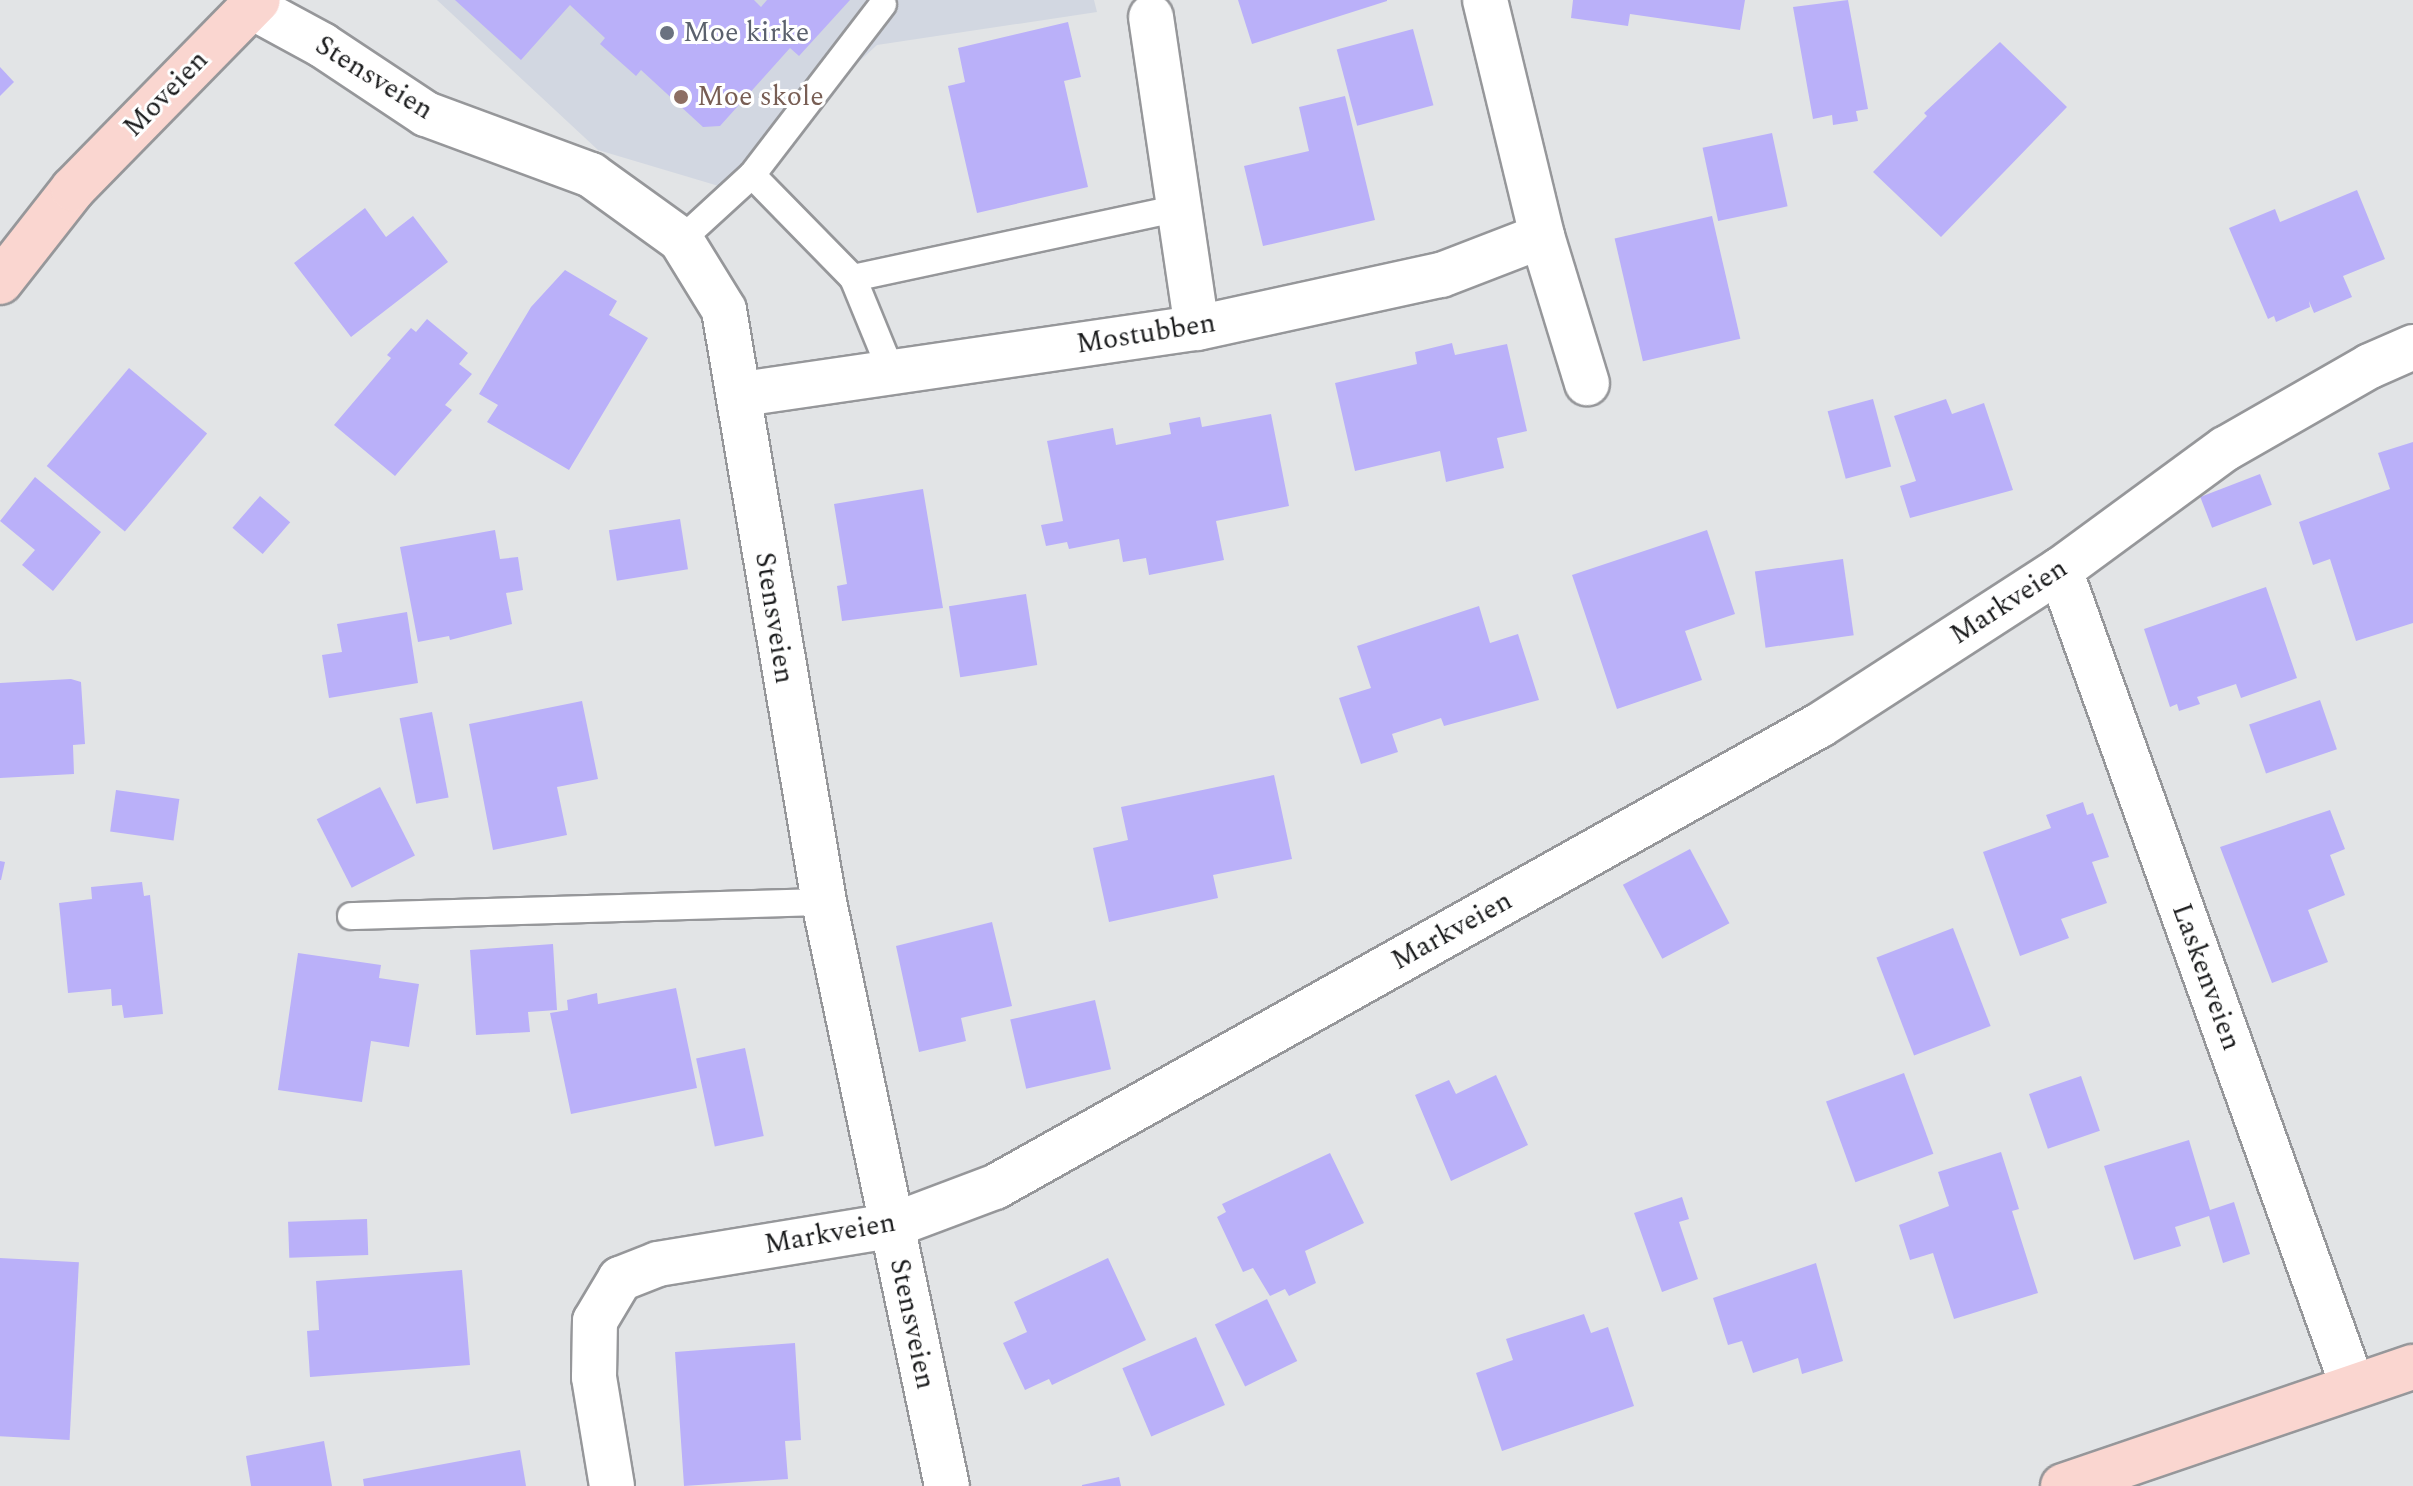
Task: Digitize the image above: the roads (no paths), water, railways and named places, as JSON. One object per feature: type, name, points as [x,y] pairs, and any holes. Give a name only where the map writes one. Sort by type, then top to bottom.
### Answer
[{"type":"street","points":[[1485,0],[1542,236],[1587,383]]},
{"type":"street","name":"Moveien","points":[[0,282],[73,189],[255,3]]},
{"type":"street","name":"Stensveien","points":[[255,3],[426,114],[591,175],[681,240],[724,310],[742,394],[768,588],[824,902],[947,1486]]},
{"type":"street","points":[[1151,17],[1197,328]]},
{"type":"street","name":"Moveien","points":[[0,236],[73,189]]},
{"type":"street","name":"Mostubben","points":[[742,394],[1197,328],[1441,275],[1542,236]]},
{"type":"street","name":"Markveien","points":[[612,1486],[594,1377],[595,1321],[620,1279],[658,1264],[891,1226],[995,1187],[1820,725],[2060,570],[2225,449],[2370,366],[2413,347]]},
{"type":"street","name":"Laskenveien","points":[[2060,570],[2352,1384]]},
{"type":"street","points":[[2063,1486],[2352,1384],[2413,1367]]},
{"type":"lane","points":[[681,240],[752,175],[883,4]]},
{"type":"lane","points":[[752,175],[853,278],[892,373]]},
{"type":"lane","points":[[853,278],[1179,208]]},
{"type":"lane","points":[[351,916],[824,902]]},
{"type":"place","name":"Moe kirke","points":[[667,33]]},
{"type":"place","name":"Moe skole","points":[[681,97]]}]
